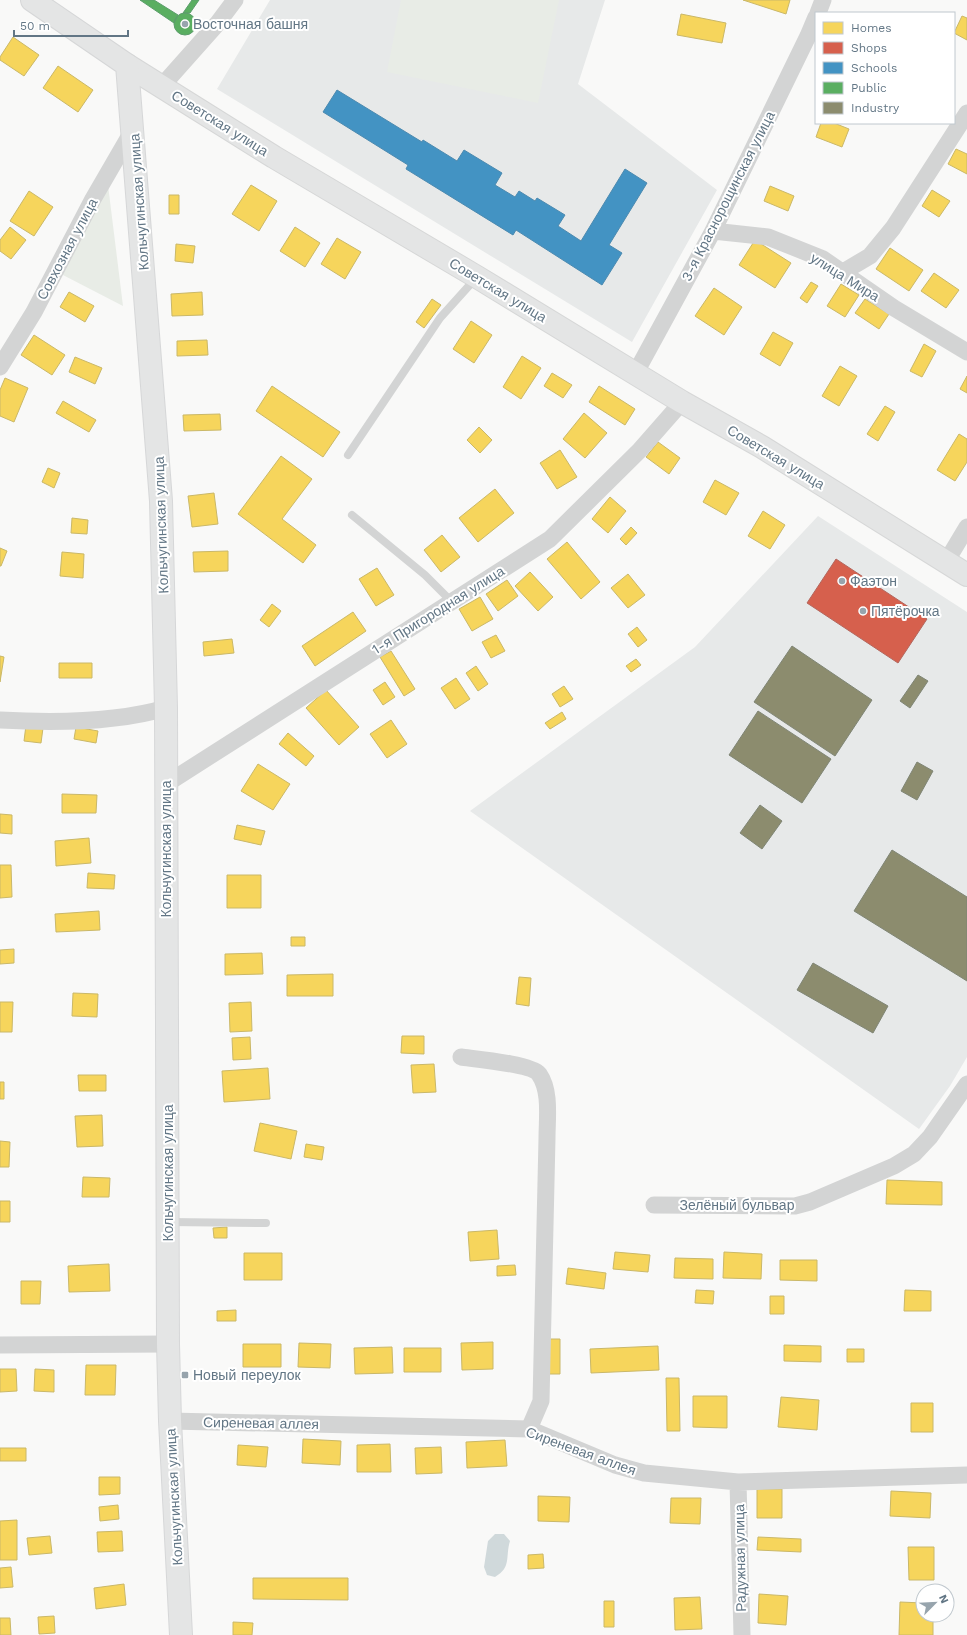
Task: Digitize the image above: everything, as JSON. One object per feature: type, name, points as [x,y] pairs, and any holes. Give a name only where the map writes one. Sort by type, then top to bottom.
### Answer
[{"type":"main road","name":"Советская улица","points":[[32,0],[161,87],[635,374],[762,447],[967,575]]},
{"type":"main road","name":"Кольчугинская улица","points":[[127,65],[162,501],[166,708],[168,1344],[170,1421],[181,1635]]},
{"type":"street","points":[[161,87],[218,24],[235,0]]},
{"type":"street","points":[[818,12],[823,0]]},
{"type":"street","name":"3-я Краснорощинская улица","points":[[635,374],[712,231],[815,19]]},
{"type":"street","points":[[843,272],[870,256],[893,228],[967,113]]},
{"type":"street","name":"Совхозная улица","points":[[0,367],[34,312],[93,199],[133,130]]},
{"type":"street","name":"улица Мира","points":[[712,231],[768,237],[823,259],[894,308],[967,352]]},
{"type":"street","name":"1-я Пригородная улица","points":[[166,784],[550,539],[640,451],[682,402]]},
{"type":"street","points":[[946,562],[967,528]]},
{"type":"street","points":[[0,720],[91,720],[141,715],[166,708]]},
{"type":"street","points":[[461,1057],[528,1067],[538,1073],[547,1096],[541,1400],[529,1429]]},
{"type":"street","name":"Зелёный бульвар","points":[[654,1205],[795,1206],[810,1202],[894,1166],[914,1154],[930,1137],[967,1084]]},
{"type":"street","points":[[0,1345],[168,1344]]},
{"type":"street","name":"Сиреневая аллея","points":[[170,1421],[529,1429],[615,1465],[644,1473],[738,1482],[967,1475]]},
{"type":"street","name":"Радужная улица","points":[[738,1482],[742,1635]]},
{"type":"lane","points":[[348,455],[440,318],[477,277]]},
{"type":"lane","points":[[352,514],[425,575],[452,602]]},
{"type":"lane","points":[[168,1222],[266,1223]]},
{"type":"shaded area","points":[[270,0],[605,0],[578,84],[717,190],[632,342],[217,89]]},
{"type":"shaded area","points":[[401,0],[559,0],[538,103],[387,72]]},
{"type":"shaded area","points":[[108,185],[123,306],[61,274]]},
{"type":"shaded area","points":[[818,516],[967,612],[967,1057],[950,1086],[919,1129],[470,811],[695,647]]},
{"type":"shaded area","points":[[495,1534],[504,1534],[510,1541],[506,1565],[504,1569],[495,1577],[487,1575],[484,1567],[488,1541]]},
{"type":"building: Homes","points":[[743,0],[790,0],[786,14]]},
{"type":"building: Homes","points":[[681,14],[726,23],[722,43],[677,35]]},
{"type":"building: Homes","points":[[962,16],[967,18],[967,40],[955,34]]},
{"type":"building: Homes","points":[[13,37],[39,55],[24,76],[0,60],[0,57]]},
{"type":"building: Homes","points":[[58,66],[93,90],[78,112],[43,88]]},
{"type":"building: Homes","points":[[821,124],[836,124],[849,129],[842,147],[816,137]]},
{"type":"building: Homes","points":[[956,149],[967,154],[967,174],[948,164]]},
{"type":"building: Homes","points":[[251,185],[277,201],[259,231],[232,214]]},
{"type":"building: Homes","points":[[770,186],[794,196],[788,211],[764,201]]},
{"type":"building: Homes","points":[[932,190],[950,201],[939,217],[922,206]]},
{"type":"building: Homes","points":[[29,191],[53,207],[34,236],[10,221]]},
{"type":"building: Homes","points":[[169,195],[179,195],[179,214],[169,214]]},
{"type":"building: Homes","points":[[10,227],[26,240],[11,259],[0,251],[0,240]]},
{"type":"building: Homes","points":[[295,227],[320,243],[305,267],[280,251]]},
{"type":"building: Homes","points":[[337,238],[361,252],[345,279],[321,264]]},
{"type":"building: Homes","points":[[755,240],[791,263],[775,288],[739,265]]},
{"type":"building: Homes","points":[[176,244],[195,246],[193,263],[175,261]]},
{"type":"building: Homes","points":[[890,248],[923,270],[909,291],[876,269]]},
{"type":"building: Homes","points":[[934,273],[959,290],[946,308],[921,291]]},
{"type":"building: Homes","points":[[811,282],[818,286],[807,303],[800,298]]},
{"type":"building: Homes","points":[[841,284],[859,295],[845,317],[827,306]]},
{"type":"building: Homes","points":[[714,288],[742,307],[724,335],[695,316]]},
{"type":"building: Homes","points":[[69,292],[94,306],[85,322],[60,307]]},
{"type":"building: Homes","points":[[202,292],[203,315],[172,316],[171,294]]},
{"type":"building: Homes","points":[[432,299],[441,305],[424,328],[416,322]]},
{"type":"building: Homes","points":[[865,299],[889,314],[879,329],[855,313]]},
{"type":"building: Homes","points":[[471,321],[492,335],[474,363],[453,349]]},
{"type":"building: Homes","points":[[773,332],[793,343],[780,366],[760,354]]},
{"type":"building: Homes","points":[[34,335],[65,355],[52,375],[21,355]]},
{"type":"building: Homes","points":[[207,340],[208,355],[177,356],[177,341]]},
{"type":"building: Homes","points":[[924,344],[936,351],[922,377],[910,371]]},
{"type":"building: Homes","points":[[522,356],[541,368],[521,399],[503,387]]},
{"type":"building: Homes","points":[[75,357],[102,368],[95,384],[69,372]]},
{"type":"building: Homes","points":[[840,366],[857,376],[839,406],[822,396]]},
{"type":"building: Homes","points":[[552,373],[572,385],[563,398],[544,386]]},
{"type":"building: Homes","points":[[967,376],[967,393],[960,389]]},
{"type":"building: Homes","points":[[5,378],[28,388],[14,422],[0,416],[0,390]]},
{"type":"building: Homes","points":[[272,386],[340,432],[323,457],[256,411]]},
{"type":"building: Homes","points":[[599,386],[635,409],[625,425],[589,402]]},
{"type":"building: Homes","points":[[63,401],[96,420],[89,432],[56,413]]},
{"type":"building: Homes","points":[[885,406],[895,412],[878,441],[867,434]]},
{"type":"building: Homes","points":[[584,413],[607,433],[585,458],[563,439]]},
{"type":"building: Homes","points":[[220,414],[221,430],[184,431],[183,415]]},
{"type":"building: Homes","points":[[479,427],[492,440],[480,453],[467,440]]},
{"type":"building: Homes","points":[[959,434],[967,439],[967,462],[955,481],[937,470]]},
{"type":"building: Homes","points":[[658,442],[680,458],[669,474],[646,457]]},
{"type":"building: Homes","points":[[560,450],[577,477],[557,489],[540,463]]},
{"type":"building: Homes","points":[[281,456],[312,479],[282,519],[316,545],[303,563],[238,514]]},
{"type":"building: Homes","points":[[48,468],[60,473],[54,488],[42,482]]},
{"type":"building: Homes","points":[[715,480],[739,493],[726,515],[703,502]]},
{"type":"building: Homes","points":[[495,489],[514,513],[478,542],[459,518]]},
{"type":"building: Homes","points":[[214,493],[218,524],[192,527],[188,496]]},
{"type":"building: Homes","points":[[610,497],[626,511],[608,533],[592,519]]},
{"type":"building: Homes","points":[[763,511],[785,525],[770,549],[748,536]]},
{"type":"building: Homes","points":[[72,518],[88,520],[87,534],[71,533]]},
{"type":"building: Homes","points":[[631,527],[637,533],[626,545],[620,539]]},
{"type":"building: Homes","points":[[442,535],[460,557],[441,572],[424,550]]},
{"type":"building: Homes","points":[[567,542],[600,582],[581,599],[547,559]]},
{"type":"building: Homes","points":[[0,548],[7,551],[1,566],[0,566]]},
{"type":"building: Homes","points":[[228,551],[228,571],[194,572],[193,552]]},
{"type":"building: Homes","points":[[62,552],[84,554],[83,578],[60,576]]},
{"type":"building: Homes","points":[[377,568],[394,595],[376,606],[359,579]]},
{"type":"building: Homes","points":[[530,572],[553,597],[538,611],[515,586]]},
{"type":"building: Homes","points":[[628,574],[645,595],[628,608],[611,588]]},
{"type":"building: Homes","points":[[507,580],[518,596],[498,611],[486,594]]},
{"type":"building: Homes","points":[[480,597],[493,619],[472,631],[459,609]]},
{"type":"building: Homes","points":[[272,604],[281,611],[269,627],[260,620]]},
{"type":"building: Homes","points":[[353,612],[366,631],[315,666],[302,646]]},
{"type":"building: Homes","points":[[637,627],[647,640],[638,647],[628,634]]},
{"type":"building: Homes","points":[[496,635],[505,651],[491,658],[482,642]]},
{"type":"building: Homes","points":[[232,639],[234,653],[204,656],[203,642]]},
{"type":"building: Homes","points":[[391,651],[415,689],[404,696],[380,657]]},
{"type":"building: Homes","points":[[0,656],[4,657],[0,682]]},
{"type":"building: Homes","points":[[636,659],[641,665],[631,672],[626,666]]},
{"type":"building: Homes","points":[[59,663],[92,663],[92,678],[59,678]]},
{"type":"building: Homes","points":[[476,666],[488,684],[478,691],[466,673]]},
{"type":"building: Homes","points":[[456,678],[470,699],[455,709],[441,688]]},
{"type":"building: Homes","points":[[385,682],[395,697],[383,705],[373,690]]},
{"type":"building: Homes","points":[[564,686],[573,699],[560,707],[552,694]]},
{"type":"building: Homes","points":[[326,690],[359,727],[339,745],[306,708]]},
{"type":"building: Homes","points":[[562,712],[566,719],[550,729],[545,723]]},
{"type":"building: Homes","points":[[391,720],[407,744],[387,758],[370,734]]},
{"type":"building: Homes","points":[[26,725],[43,728],[41,743],[24,741]]},
{"type":"building: Homes","points":[[76,727],[98,731],[96,743],[74,739]]},
{"type":"building: Homes","points":[[288,733],[314,756],[306,766],[279,744]]},
{"type":"building: Homes","points":[[258,764],[290,784],[273,810],[241,791]]},
{"type":"building: Homes","points":[[62,794],[97,795],[96,813],[62,813]]},
{"type":"building: Homes","points":[[0,814],[12,815],[12,834],[0,833]]},
{"type":"building: Homes","points":[[237,825],[265,831],[261,845],[234,839]]},
{"type":"building: Homes","points":[[89,838],[91,863],[56,866],[55,841]]},
{"type":"building: Homes","points":[[0,865],[11,865],[12,897],[0,898]]},
{"type":"building: Homes","points":[[88,873],[115,875],[114,889],[87,888]]},
{"type":"building: Homes","points":[[227,875],[261,875],[261,908],[227,908]]},
{"type":"building: Homes","points":[[99,911],[100,930],[56,932],[55,914]]},
{"type":"building: Homes","points":[[291,937],[305,937],[305,946],[291,946]]},
{"type":"building: Homes","points":[[14,949],[14,963],[0,964],[0,950]]},
{"type":"building: Homes","points":[[262,953],[263,974],[225,975],[225,954]]},
{"type":"building: Homes","points":[[333,974],[333,996],[287,996],[287,975]]},
{"type":"building: Homes","points":[[519,977],[531,978],[529,1006],[516,1004]]},
{"type":"building: Homes","points":[[73,993],[98,994],[97,1017],[72,1016]]},
{"type":"building: Homes","points":[[0,1002],[13,1002],[12,1032],[0,1032]]},
{"type":"building: Homes","points":[[251,1002],[252,1031],[230,1032],[229,1003]]},
{"type":"building: Homes","points":[[402,1036],[424,1036],[424,1054],[401,1053]]},
{"type":"building: Homes","points":[[250,1037],[251,1059],[233,1060],[232,1038]]},
{"type":"building: Homes","points":[[434,1064],[436,1092],[413,1093],[411,1065]]},
{"type":"building: Homes","points":[[268,1068],[270,1099],[224,1102],[222,1071]]},
{"type":"building: Homes","points":[[78,1075],[106,1075],[106,1091],[79,1091]]},
{"type":"building: Homes","points":[[0,1082],[4,1082],[4,1099],[0,1099]]},
{"type":"building: Homes","points":[[102,1115],[103,1146],[77,1147],[75,1116]]},
{"type":"building: Homes","points":[[260,1123],[297,1131],[291,1159],[254,1151]]},
{"type":"building: Homes","points":[[0,1141],[10,1142],[9,1167],[0,1167]]},
{"type":"building: Homes","points":[[306,1144],[324,1147],[322,1160],[304,1157]]},
{"type":"building: Homes","points":[[83,1177],[110,1178],[109,1197],[82,1197]]},
{"type":"building: Homes","points":[[887,1180],[942,1182],[942,1205],[886,1204]]},
{"type":"building: Homes","points":[[0,1201],[10,1201],[10,1222],[0,1222]]},
{"type":"building: Homes","points":[[227,1227],[227,1238],[214,1238],[213,1228]]},
{"type":"building: Homes","points":[[497,1230],[499,1259],[470,1261],[468,1232]]},
{"type":"building: Homes","points":[[615,1252],[650,1255],[648,1272],[613,1269]]},
{"type":"building: Homes","points":[[724,1252],[762,1254],[761,1279],[723,1278]]},
{"type":"building: Homes","points":[[244,1253],[282,1253],[282,1280],[244,1280]]},
{"type":"building: Homes","points":[[675,1258],[713,1259],[713,1279],[674,1278]]},
{"type":"building: Homes","points":[[780,1260],[817,1260],[817,1281],[780,1280]]},
{"type":"building: Homes","points":[[109,1264],[110,1291],[69,1292],[68,1266]]},
{"type":"building: Homes","points":[[515,1265],[516,1275],[497,1276],[497,1266]]},
{"type":"building: Homes","points":[[568,1268],[606,1273],[604,1289],[566,1284]]},
{"type":"building: Homes","points":[[21,1281],[41,1281],[40,1304],[21,1304]]},
{"type":"building: Homes","points":[[696,1290],[714,1291],[713,1304],[695,1303]]},
{"type":"building: Homes","points":[[905,1290],[931,1291],[931,1311],[904,1311]]},
{"type":"building: Homes","points":[[770,1296],[784,1296],[784,1314],[770,1314]]},
{"type":"building: Homes","points":[[236,1310],[236,1321],[217,1321],[217,1311]]},
{"type":"building: Homes","points":[[549,1339],[560,1339],[560,1374],[549,1374]]},
{"type":"building: Homes","points":[[493,1342],[493,1369],[462,1370],[461,1343]]},
{"type":"building: Homes","points":[[299,1343],[331,1344],[330,1368],[298,1367]]},
{"type":"building: Homes","points":[[243,1344],[281,1344],[281,1367],[243,1367]]},
{"type":"building: Homes","points":[[784,1345],[821,1346],[821,1362],[784,1361]]},
{"type":"building: Homes","points":[[658,1346],[659,1370],[591,1373],[590,1349]]},
{"type":"building: Homes","points":[[392,1347],[393,1373],[355,1374],[354,1348]]},
{"type":"building: Homes","points":[[404,1348],[441,1348],[441,1372],[404,1372]]},
{"type":"building: Homes","points":[[847,1349],[864,1349],[864,1362],[847,1362]]},
{"type":"building: Homes","points":[[86,1365],[116,1365],[115,1395],[85,1395]]},
{"type":"building: Homes","points":[[0,1369],[16,1369],[17,1391],[0,1392]]},
{"type":"building: Homes","points":[[35,1369],[54,1370],[54,1392],[34,1391]]},
{"type":"building: Homes","points":[[666,1378],[679,1378],[680,1431],[667,1431]]},
{"type":"building: Homes","points":[[693,1396],[727,1396],[727,1428],[693,1427]]},
{"type":"building: Homes","points":[[781,1397],[819,1400],[817,1430],[778,1427]]},
{"type":"building: Homes","points":[[911,1403],[933,1403],[933,1432],[911,1432]]},
{"type":"building: Homes","points":[[303,1439],[341,1441],[340,1465],[302,1463]]},
{"type":"building: Homes","points":[[505,1440],[507,1466],[467,1468],[466,1442]]},
{"type":"building: Homes","points":[[390,1444],[391,1472],[357,1472],[357,1445]]},
{"type":"building: Homes","points":[[238,1445],[268,1447],[266,1467],[237,1465]]},
{"type":"building: Homes","points":[[441,1447],[442,1473],[416,1474],[415,1448]]},
{"type":"building: Homes","points":[[0,1448],[26,1448],[26,1461],[0,1461]]},
{"type":"building: Homes","points":[[99,1477],[120,1477],[120,1494],[99,1495]]},
{"type":"building: Homes","points":[[757,1489],[782,1489],[782,1518],[757,1518]]},
{"type":"building: Homes","points":[[891,1491],[931,1493],[930,1518],[890,1516]]},
{"type":"building: Homes","points":[[538,1496],[570,1497],[569,1522],[538,1521]]},
{"type":"building: Homes","points":[[671,1498],[701,1498],[700,1524],[670,1523]]},
{"type":"building: Homes","points":[[118,1505],[119,1519],[100,1521],[99,1507]]},
{"type":"building: Homes","points":[[17,1520],[17,1560],[0,1560],[0,1521]]},
{"type":"building: Homes","points":[[122,1531],[123,1551],[98,1552],[97,1532]]},
{"type":"building: Homes","points":[[50,1536],[52,1553],[29,1555],[27,1538]]},
{"type":"building: Homes","points":[[758,1537],[801,1539],[801,1552],[757,1550]]},
{"type":"building: Homes","points":[[908,1547],[934,1547],[934,1580],[909,1580]]},
{"type":"building: Homes","points":[[543,1554],[544,1568],[528,1569],[528,1555]]},
{"type":"building: Homes","points":[[11,1567],[13,1587],[0,1588],[0,1568]]},
{"type":"building: Homes","points":[[253,1578],[348,1578],[348,1600],[253,1599]]},
{"type":"building: Homes","points":[[124,1584],[126,1605],[96,1609],[94,1588]]},
{"type":"building: Homes","points":[[759,1594],[788,1596],[786,1625],[758,1623]]},
{"type":"building: Homes","points":[[700,1597],[702,1629],[675,1630],[674,1598]]},
{"type":"building: Homes","points":[[604,1601],[614,1601],[614,1627],[604,1627]]},
{"type":"building: Homes","points":[[900,1602],[915,1603],[915,1623],[933,1623],[933,1635],[899,1635]]},
{"type":"building: Homes","points":[[54,1616],[55,1633],[39,1634],[38,1617]]},
{"type":"building: Homes","points":[[0,1618],[10,1618],[11,1635],[0,1635]]},
{"type":"building: Homes","points":[[233,1622],[253,1623],[252,1635],[233,1635]]},
{"type":"building: Shops","points":[[836,559],[927,619],[898,663],[807,603]]},
{"type":"building: Schools","points":[[337,90],[422,142],[423,140],[457,161],[464,150],[502,173],[495,185],[515,197],[519,191],[535,201],[537,198],[565,215],[558,226],[581,241],[625,169],[647,183],[609,245],[622,253],[602,285],[516,230],[513,235],[406,169],[408,165],[323,112]]},
{"type":"building: Public","points":[[140,0],[154,0],[178,15],[174,23]]},
{"type":"building: Public","points":[[192,0],[199,0],[190,13],[183,13]]},
{"type":"building: Public","name":"Восточная башня","points":[[185,13],[193,16],[196,24],[193,32],[185,35],[177,32],[174,24],[177,16]]},
{"type":"building: Industry","points":[[792,646],[872,700],[835,756],[754,702]]},
{"type":"building: Industry","points":[[918,675],[928,681],[910,708],[900,701]]},
{"type":"building: Industry","points":[[758,711],[831,759],[802,803],[729,755]]},
{"type":"building: Industry","points":[[917,762],[933,771],[917,800],[901,791]]},
{"type":"building: Industry","points":[[760,805],[782,821],[762,849],[740,833]]},
{"type":"building: Industry","points":[[892,850],[967,897],[967,981],[854,911]]},
{"type":"building: Industry","points":[[813,963],[888,1006],[873,1033],[797,990]]},
{"type":"place","name":"Восточная башня","points":[[185,24]]},
{"type":"place","name":"Фаэтон","points":[[842,581]]},
{"type":"place","name":"Пятёрочка","points":[[863,611]]},
{"type":"place","name":"Новый переулок","points":[[185,1375]]}]
